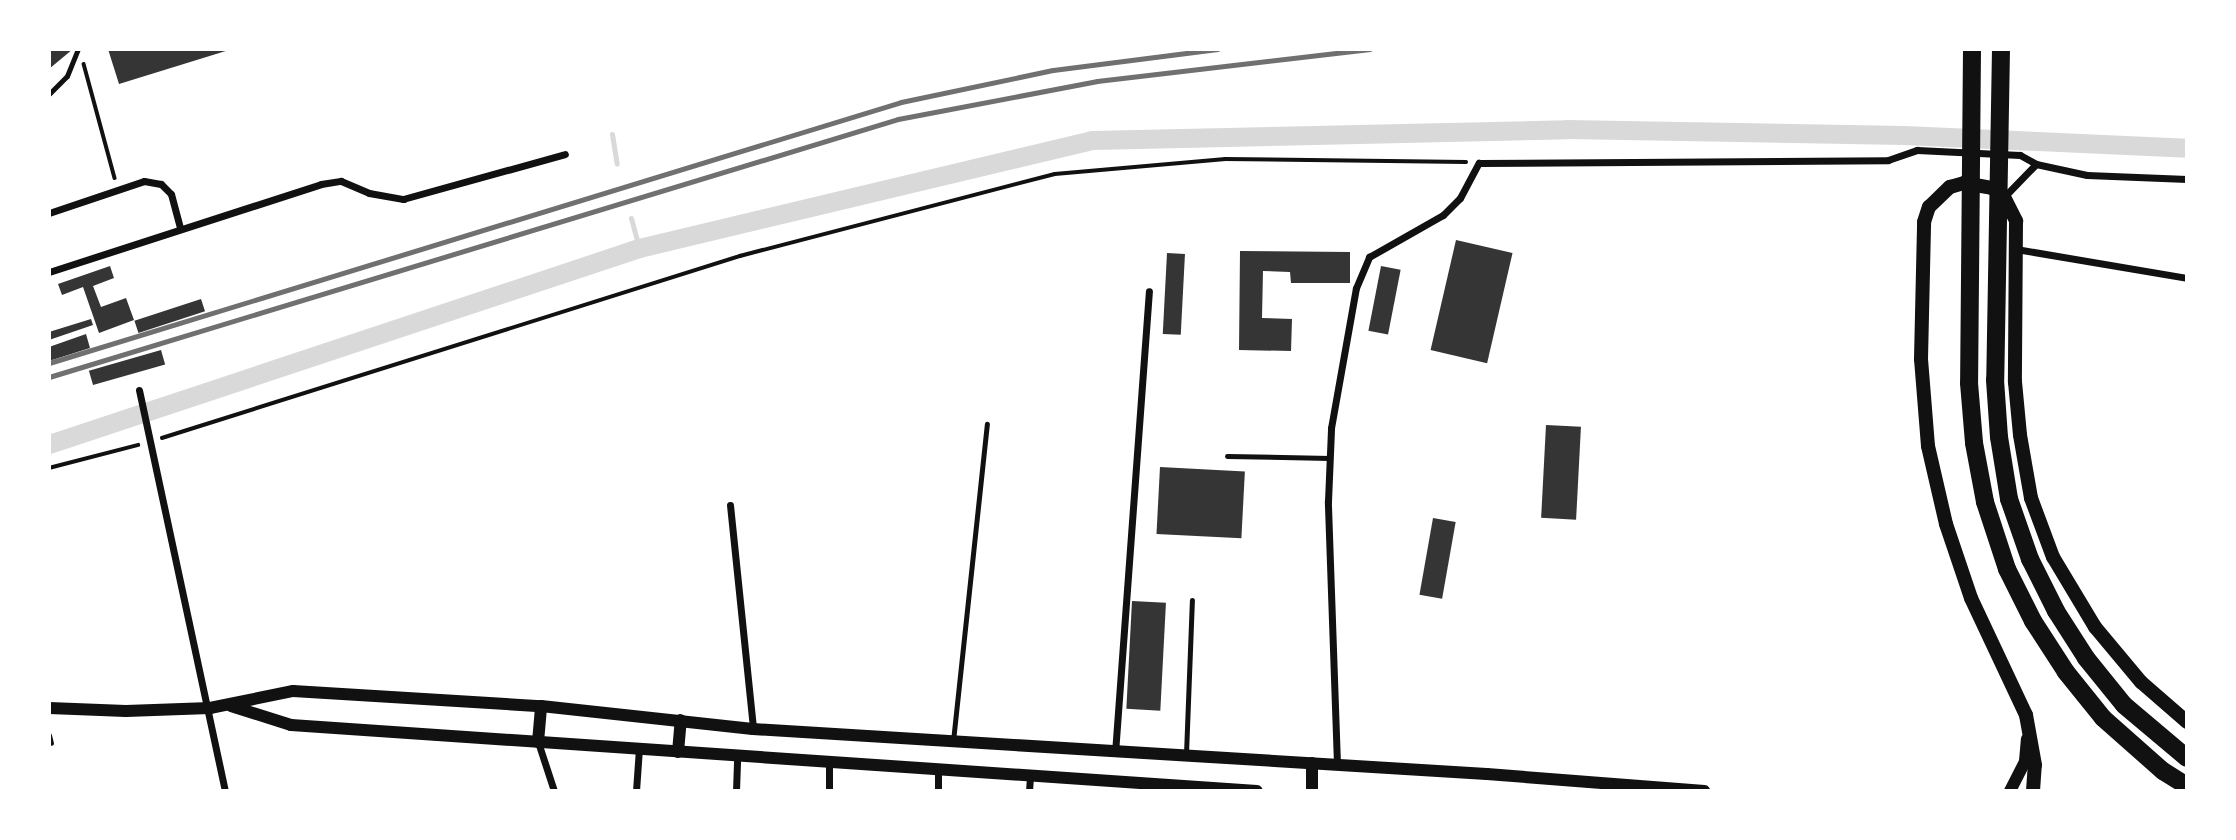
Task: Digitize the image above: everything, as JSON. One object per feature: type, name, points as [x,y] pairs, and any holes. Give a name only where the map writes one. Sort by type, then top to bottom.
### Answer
[{"type":"main road","points":[[1972,49],[1969,383],[1974,443],[1985,502],[2007,569],[2050,646],[2103,718],[2163,771],[2187,786]]},
{"type":"main road","points":[[2001,49],[1995,380],[1999,437],[2009,499],[2030,559],[2071,635],[2124,705],[2187,758]]},
{"type":"main road","points":[[2033,791],[2035,765],[2026,715],[1971,598],[1946,524],[1928,446],[1921,359],[1924,222],[1929,207],[1950,187],[1979,183],[2004,197],[2016,222],[2015,382],[2031,498],[2053,557],[2095,627],[2140,682],[2187,722]]},
{"type":"street","points":[[1337,764],[1328,501],[1331,428],[1363,265],[1381,248],[1443,215],[1460,198],[1479,163],[1888,160],[1917,150],[2020,155],[2036,164],[2087,175],[2187,179]]},
{"type":"street","points":[[49,272],[321,184],[341,181],[369,192],[403,199],[565,153]]},
{"type":"street","points":[[2004,197],[2036,164]]},
{"type":"street","points":[[49,213],[144,181],[161,184],[171,194],[180,228]]},
{"type":"street","points":[[2017,249],[2187,278]]},
{"type":"street","points":[[1115,753],[1149,291]]},
{"type":"street","points":[[139,390],[210,708],[225,791]]},
{"type":"street","points":[[730,505],[753,729]]},
{"type":"street","points":[[49,708],[126,711],[210,708],[293,691],[541,706],[753,729],[1115,753],[1337,764],[1704,791]]},
{"type":"street","points":[[230,706],[291,725],[938,771],[1029,784],[1257,791]]},
{"type":"street","points":[[541,706],[538,742],[554,791]]},
{"type":"street","points":[[2010,791],[2025,761],[2026,715]]},
{"type":"street","points":[[678,752],[681,720]]},
{"type":"street","points":[[636,791],[639,748]]},
{"type":"street","points":[[736,791],[737,757]]},
{"type":"street","points":[[1312,763],[1312,791]]},
{"type":"street","points":[[829,764],[829,791]]},
{"type":"street","points":[[938,771],[938,791]]},
{"type":"lane","points":[[49,94],[67,76],[78,49]]},
{"type":"lane","points":[[953,742],[987,424]]},
{"type":"lane","points":[[1227,456],[1330,458]]},
{"type":"lane","points":[[1186,756],[1192,600]]},
{"type":"lane","points":[[49,735],[51,743]]},
{"type":"path","points":[[83,62],[118,190]]},
{"type":"path","points":[[49,468],[151,442],[740,256],[1055,174],[1225,159],[1479,163]]},
{"type":"building","points":[[49,49],[73,49],[49,69]]},
{"type":"building","points":[[108,49],[229,49],[229,50],[119,84]]},
{"type":"building","points":[[1456,240],[1513,253],[1487,363],[1431,350]]},
{"type":"building","points":[[1240,251],[1350,252],[1350,283],[1291,283],[1290,272],[1263,271],[1262,318],[1292,319],[1291,351],[1239,350]]},
{"type":"building","points":[[1167,253],[1185,254],[1181,335],[1163,334]]},
{"type":"building","points":[[110,266],[114,278],[93,286],[101,307],[126,298],[134,320],[99,333],[83,287],[62,295],[58,284]]},
{"type":"building","points":[[1381,266],[1401,270],[1388,335],[1368,331]]},
{"type":"building","points":[[201,299],[205,311],[138,333],[134,321]]},
{"type":"building","points":[[91,319],[93,325],[49,340],[49,332]]},
{"type":"building","points":[[86,334],[90,348],[49,361],[49,347]]},
{"type":"building","points":[[161,350],[165,364],[93,385],[89,371]]},
{"type":"building","points":[[1546,425],[1581,427],[1576,520],[1541,518]]},
{"type":"building","points":[[1160,467],[1245,471],[1241,538],[1156,534]]},
{"type":"building","points":[[1433,518],[1456,522],[1442,599],[1419,595]]},
{"type":"building","points":[[1132,601],[1166,603],[1160,711],[1126,709]]},
{"type":"waterway","points":[[49,444],[639,248],[1092,140],[1567,129],[1904,135],[2187,148]]},
{"type":"waterway","points":[[612,134],[617,164]]},
{"type":"waterway","points":[[631,218],[639,248]]},
{"type":"railway","points":[[49,363],[901,102],[1053,70],[1218,49]]},
{"type":"railway","points":[[49,377],[898,119],[1097,81],[1370,49]]}]
